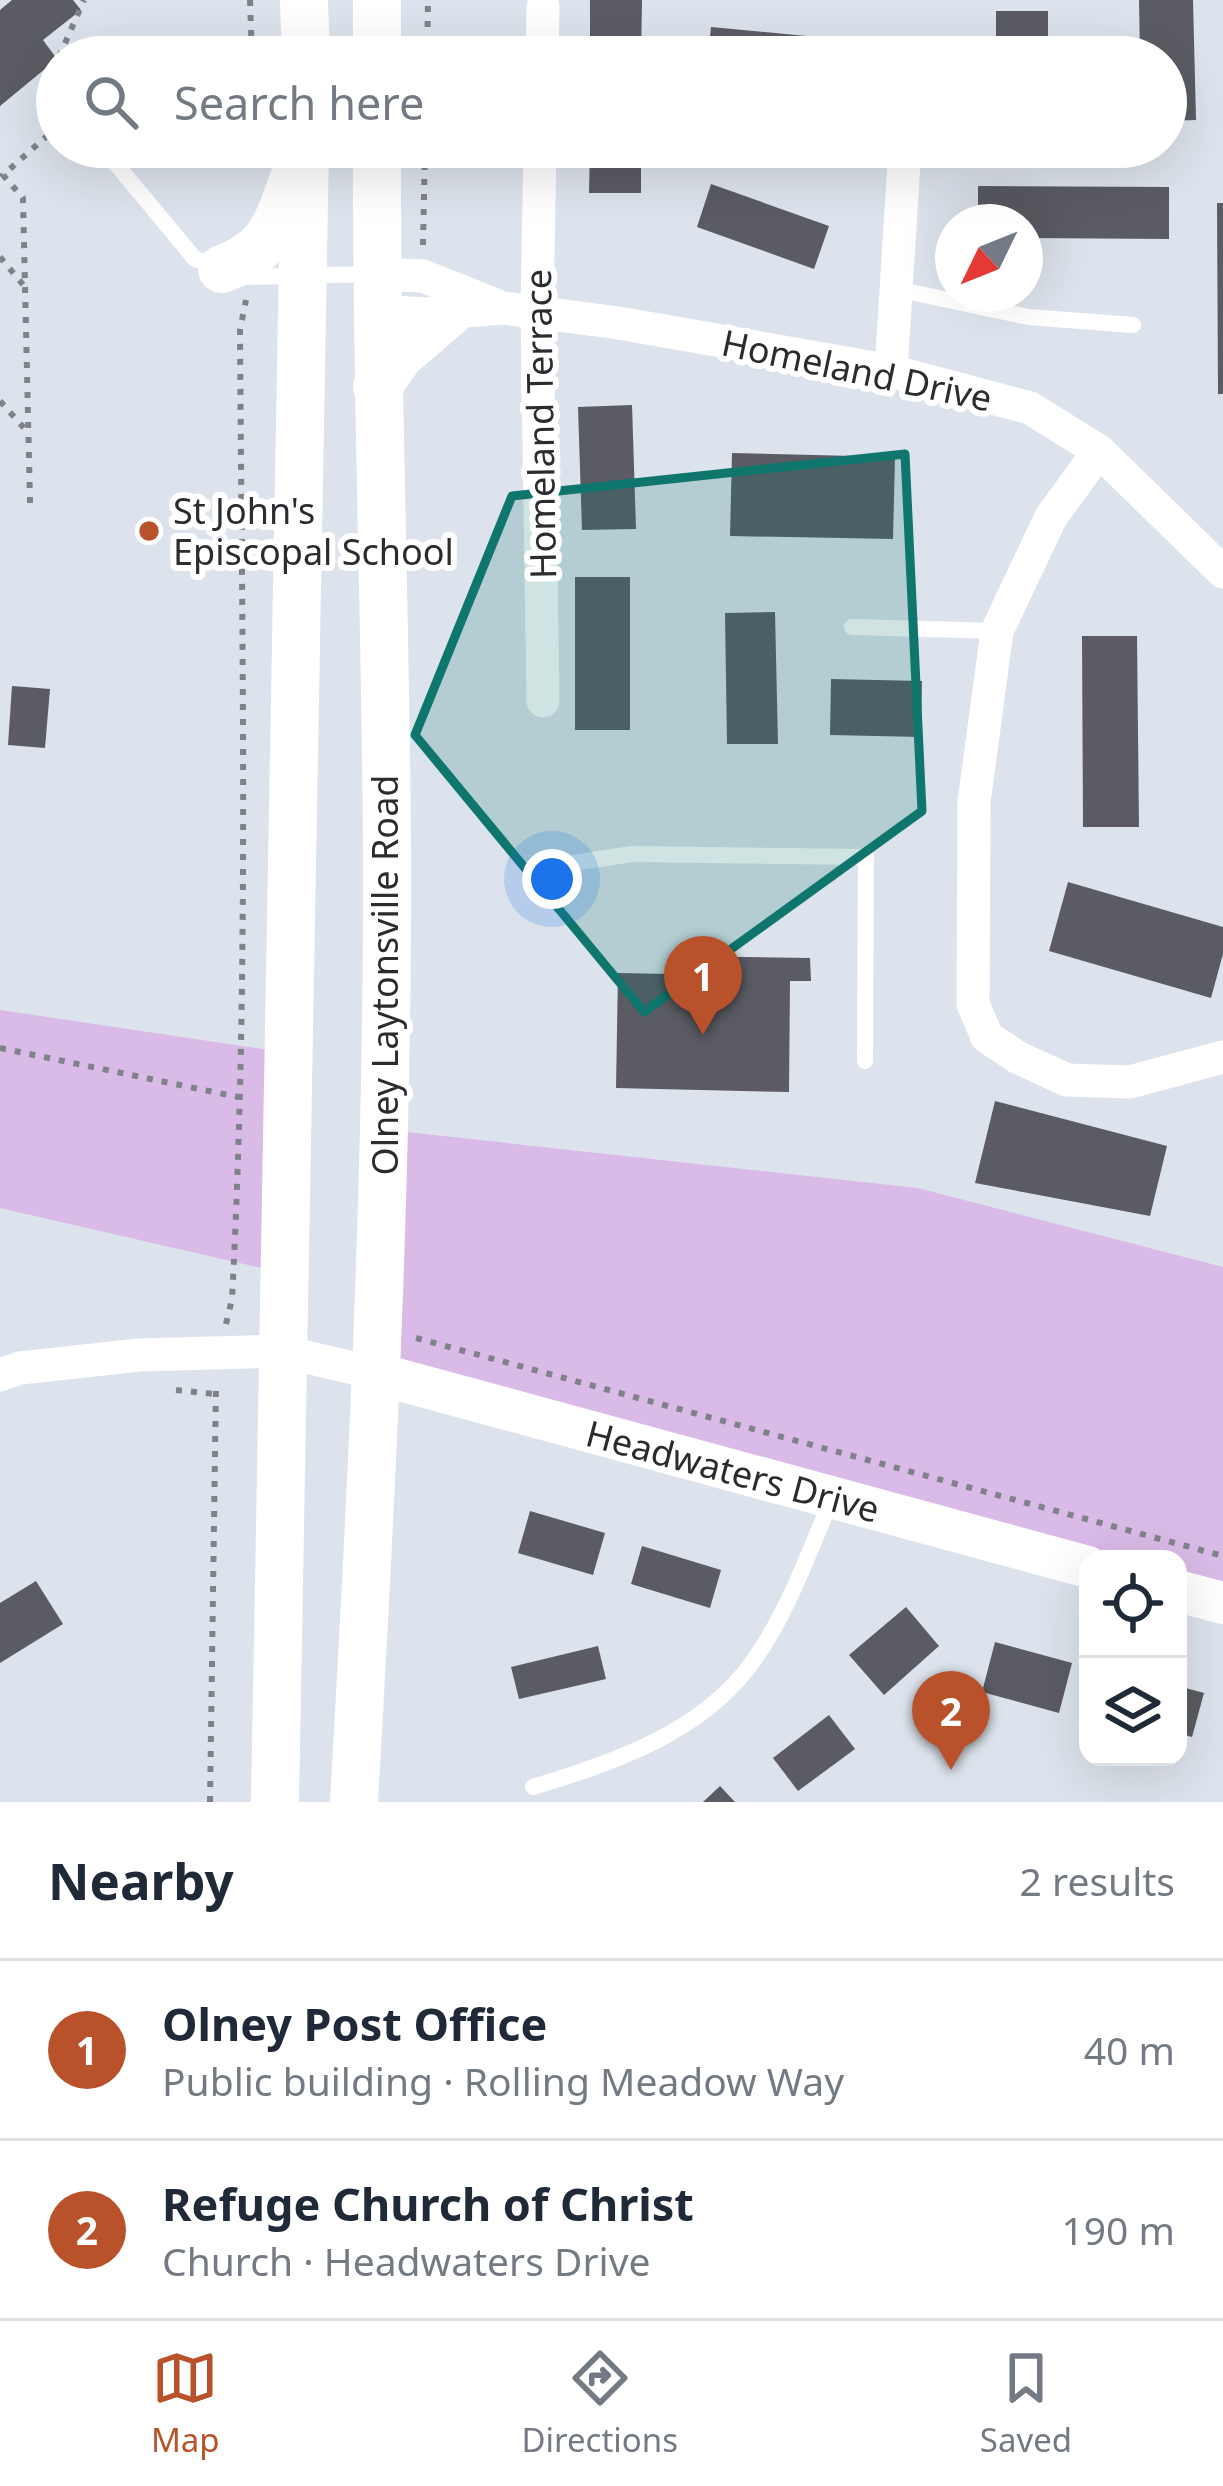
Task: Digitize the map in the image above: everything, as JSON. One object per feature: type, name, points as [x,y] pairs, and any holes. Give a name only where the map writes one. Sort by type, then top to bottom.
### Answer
[{"type":"main road","points":[[304,0],[305,36]]},
{"type":"main road","points":[[377,0],[377,36]]},
{"type":"main road","points":[[234,273],[273,235],[297,168]]},
{"type":"main road","points":[[275,1802],[304,168]]},
{"type":"main road","name":"Olney Laytonsville Road","points":[[354,1802],[378,1374],[387,857],[376,168]]},
{"type":"main road","points":[[377,387],[400,355],[450,312]]},
{"type":"street","points":[[542,36],[543,7]]},
{"type":"street","name":"Homeland Terrace","points":[[537,168],[520,310],[543,700]]},
{"type":"street","points":[[890,371],[904,168]]},
{"type":"street","name":"Homeland Drive","points":[[376,292],[423,276],[520,310],[890,371],[1030,408],[1099,451],[1223,572]]},
{"type":"street","name":"Homeland Drive","points":[[376,292],[450,312],[520,310]]},
{"type":"street","points":[[1099,451],[1051,517],[997,631],[974,802],[973,1004],[987,1037],[1067,1080],[1130,1082],[1223,1057]]},
{"type":"street","points":[[0,1375],[20,1368],[139,1354],[281,1352],[378,1374]]},
{"type":"street","name":"Headwaters Drive","points":[[378,1374],[1079,1565]]},
{"type":"street","points":[[1187,1594],[1223,1604]]},
{"type":"lane","points":[[119,168],[195,259],[234,273],[301,277],[376,292]]},
{"type":"lane","points":[[896,289],[1028,317],[1133,325]]},
{"type":"lane","points":[[852,627],[997,631]]},
{"type":"lane","points":[[541,868],[632,854],[866,857],[865,1061]]},
{"type":"lane","points":[[533,1787],[600,1767],[658,1739],[706,1711],[740,1679],[787,1602],[832,1498]]},
{"type":"path","points":[[69,36],[84,0]]},
{"type":"path","points":[[250,0],[251,36]]},
{"type":"path","points":[[427,36],[428,0]]},
{"type":"path","points":[[29,503],[23,198],[3,175],[36,146]]},
{"type":"path","points":[[0,257],[25,286]]},
{"type":"path","points":[[210,1802],[214,1394],[232,1299],[238,1097],[243,760],[240,330],[234,273]]},
{"type":"path","points":[[0,400],[28,432]]},
{"type":"path","points":[[0,1048],[238,1097]]},
{"type":"path","points":[[406,1336],[1223,1556]]},
{"type":"highlighted area","points":[[905,454],[922,811],[644,1012],[415,735],[512,496]]},
{"type":"shaded area","points":[[0,1010],[289,1053],[283,1273],[0,1208]]},
{"type":"shaded area","points":[[388,1130],[918,1188],[1223,1267],[1223,1603],[1187,1593],[1187,1550],[1079,1550],[1079,1557],[378,1374]]},
{"type":"building","points":[[12,0],[73,0],[81,10],[48,36],[36,36],[36,76],[0,106],[0,10]]},
{"type":"building","points":[[590,0],[642,0],[641,36],[590,36]]},
{"type":"building","points":[[1139,0],[1193,0],[1196,120],[1187,120],[1187,36],[1140,36]]},
{"type":"building","points":[[996,11],[1048,11],[1048,36],[996,36]]},
{"type":"building","points":[[711,27],[806,36],[710,36]]},
{"type":"building","points":[[590,168],[641,168],[641,193],[589,193]]},
{"type":"building","points":[[711,184],[829,226],[814,269],[697,227]]},
{"type":"building","points":[[978,186],[1169,187],[1169,239],[1043,238],[1043,204],[978,204]]},
{"type":"building","points":[[1217,203],[1223,203],[1223,394],[1218,394]]},
{"type":"building","points":[[632,405],[636,529],[582,530],[578,407]]},
{"type":"building","points":[[732,453],[895,457],[893,539],[730,536]]},
{"type":"building","points":[[575,577],[630,577],[630,730],[575,730]]},
{"type":"building","points":[[775,612],[778,744],[727,744],[725,613]]},
{"type":"building","points":[[1082,636],[1137,636],[1139,827],[1083,827]]},
{"type":"building","points":[[831,679],[922,681],[921,737],[830,735]]},
{"type":"building","points":[[12,686],[50,689],[45,748],[8,745]]},
{"type":"building","points":[[1068,882],[1223,927],[1223,954],[1211,998],[1049,951]]},
{"type":"building","points":[[670,956],[810,958],[811,981],[790,981],[789,1092],[616,1088],[618,973],[670,974]]},
{"type":"building","points":[[995,1101],[1167,1146],[1150,1216],[975,1183]]},
{"type":"building","points":[[530,1511],[605,1533],[593,1575],[518,1553]]},
{"type":"building","points":[[642,1546],[721,1570],[710,1608],[631,1584]]},
{"type":"building","points":[[36,1581],[63,1624],[0,1663],[0,1603]]},
{"type":"building","points":[[906,1607],[939,1646],[884,1695],[849,1655]]},
{"type":"building","points":[[995,1642],[1072,1663],[1059,1713],[982,1692]]},
{"type":"building","points":[[598,1646],[606,1679],[519,1699],[511,1667]]},
{"type":"building","points":[[1187,1688],[1204,1693],[1192,1737],[1187,1736]]},
{"type":"building","points":[[829,1715],[855,1749],[798,1791],[773,1758]]},
{"type":"building","points":[[720,1786],[735,1802],[703,1802]]},
{"type":"place","name":"St John's Episcopal School","points":[[149,531]]},
{"type":"place","name":"Olney Post Office","points":[[703,1035]]},
{"type":"place","name":"Refuge Church of Christ","points":[[951,1770]]}]
